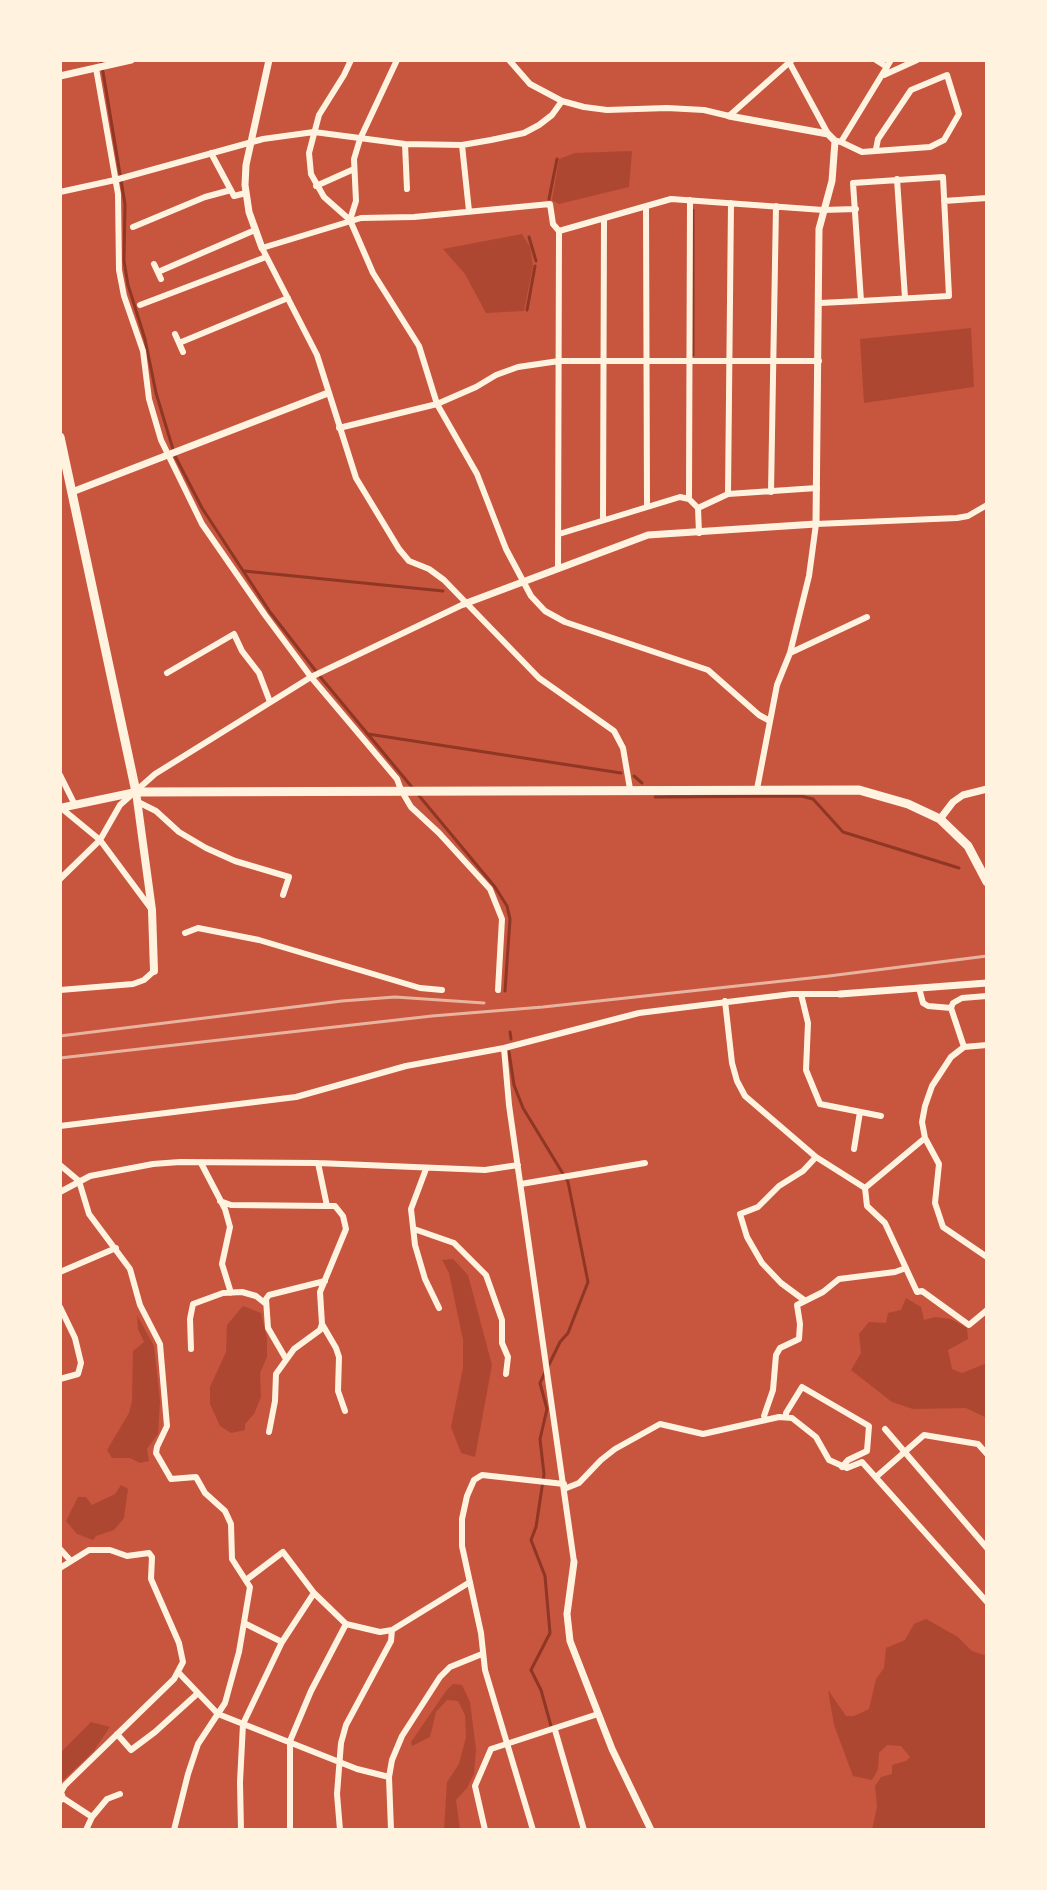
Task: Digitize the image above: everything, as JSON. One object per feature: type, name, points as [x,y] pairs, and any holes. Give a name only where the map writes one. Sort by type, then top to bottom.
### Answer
[{"type":"main road","points":[[60,437],[137,797],[152,910],[154,971]]},
{"type":"main road","points":[[60,808],[137,797],[401,790],[859,790],[908,804],[940,819],[961,837],[987,882]]},
{"type":"street","points":[[60,76],[131,60]]},
{"type":"street","points":[[269,60],[246,165],[246,193],[262,248],[317,355],[356,478],[409,561],[437,574],[539,678],[614,731],[623,748],[630,789]]},
{"type":"street","points":[[351,60],[319,115],[308,165],[324,197],[350,220],[373,273],[419,346],[437,404],[477,474],[506,549],[523,581],[538,604],[554,617],[708,670],[770,721]]},
{"type":"street","points":[[350,220],[356,201],[354,169],[360,139],[397,60]]},
{"type":"street","points":[[509,60],[530,84],[562,101],[607,110],[704,110],[828,134]]},
{"type":"street","points":[[757,789],[777,685],[790,653],[809,576],[816,524],[819,229],[832,181],[838,142],[889,63],[876,60]]},
{"type":"street","points":[[883,76],[917,60]]},
{"type":"street","points":[[729,116],[790,61],[828,134],[838,142],[862,152],[930,147],[944,140],[959,114],[947,75],[911,90],[878,139],[876,149]]},
{"type":"street","points":[[100,67],[119,203],[120,278],[143,351],[149,399],[168,456],[202,524],[311,677],[397,779],[411,807],[490,889],[500,909],[503,929],[498,990]]},
{"type":"street","points":[[60,192],[263,139],[314,132],[405,144],[462,145],[524,133],[552,115],[562,101]]},
{"type":"street","points":[[405,144],[407,189]]},
{"type":"street","points":[[462,145],[469,211]]},
{"type":"street","points":[[211,153],[234,196],[246,193]]},
{"type":"street","points":[[316,186],[354,169]]},
{"type":"street","points":[[820,303],[861,301],[905,298],[949,296],[943,177],[853,183],[861,301]]},
{"type":"street","points":[[897,179],[905,298]]},
{"type":"street","points":[[133,227],[205,197],[231,190]]},
{"type":"street","points":[[944,201],[987,198]]},
{"type":"street","points":[[559,231],[671,199],[823,210],[856,209]]},
{"type":"street","points":[[689,499],[690,200]]},
{"type":"street","points":[[728,494],[731,203]]},
{"type":"street","points":[[262,248],[350,220],[550,204],[553,224],[559,231],[558,568]]},
{"type":"street","points":[[646,206],[647,507]]},
{"type":"street","points":[[771,492],[776,206]]},
{"type":"street","points":[[603,520],[604,218]]},
{"type":"street","points":[[158,272],[255,230]]},
{"type":"street","points":[[140,305],[266,257]]},
{"type":"street","points":[[154,264],[161,279]]},
{"type":"street","points":[[179,343],[288,298]]},
{"type":"street","points":[[175,334],[183,352]]},
{"type":"street","points":[[339,428],[437,404],[507,371],[559,361],[819,361]]},
{"type":"street","points":[[60,487],[72,492],[328,393]]},
{"type":"street","points":[[698,508],[728,494],[817,488]]},
{"type":"street","points":[[559,534],[680,497],[689,499],[698,508],[699,533]]},
{"type":"street","points":[[60,879],[100,840],[120,805],[137,797],[155,774],[311,677],[464,604],[648,535],[747,527],[957,518],[987,505]]},
{"type":"street","points":[[980,510],[987,519]]},
{"type":"street","points":[[790,653],[867,617]]},
{"type":"street","points":[[167,673],[234,634],[242,651],[259,673],[270,702]]},
{"type":"street","points":[[60,775],[75,805]]},
{"type":"street","points":[[940,819],[963,795],[987,789]]},
{"type":"street","points":[[137,797],[179,832],[206,848],[235,861],[289,877],[283,895]]},
{"type":"street","points":[[60,808],[100,840],[152,910]]},
{"type":"street","points":[[185,933],[198,928],[259,940],[420,988],[442,990]]},
{"type":"street","points":[[60,990],[138,983],[154,971]]},
{"type":"street","points":[[60,1126],[296,1097],[406,1066],[504,1048],[639,1013],[801,994],[987,983]]},
{"type":"street","points":[[919,988],[923,1003],[951,1008]]},
{"type":"street","points":[[801,994],[808,1023],[806,1070],[820,1104],[881,1116]]},
{"type":"street","points":[[964,1047],[951,1008],[953,1003],[962,998],[987,996]]},
{"type":"street","points":[[725,1001],[732,1063],[740,1090],[766,1117],[816,1157],[865,1188]]},
{"type":"street","points":[[987,1045],[964,1047],[951,1057],[932,1086],[922,1122],[925,1138],[939,1164],[935,1203],[943,1227],[987,1257]]},
{"type":"street","points":[[504,1048],[574,1562],[568,1628],[574,1653],[598,1714],[651,1830]]},
{"type":"street","points":[[854,1149],[860,1112]]},
{"type":"street","points":[[865,1188],[925,1138]]},
{"type":"street","points":[[804,1300],[781,1283],[762,1263],[747,1237],[740,1214],[758,1207],[816,1157]]},
{"type":"street","points":[[201,1163],[230,1227],[222,1264],[231,1293]]},
{"type":"street","points":[[60,1192],[79,1181],[107,1172],[153,1164],[318,1163],[485,1170],[518,1165]]},
{"type":"street","points":[[318,1163],[327,1206]]},
{"type":"street","points":[[521,1184],[645,1163]]},
{"type":"street","points":[[60,1165],[79,1181],[89,1214],[130,1269],[140,1305],[160,1344],[167,1426],[156,1453],[171,1479],[196,1477],[205,1493],[225,1511],[231,1524],[232,1559],[250,1587],[239,1652],[225,1703],[198,1744],[174,1830]]},
{"type":"street","points":[[426,1169],[411,1209],[415,1245],[425,1279],[439,1308]]},
{"type":"street","points":[[865,1188],[867,1206],[885,1223],[917,1292],[922,1291],[969,1325],[987,1310]]},
{"type":"street","points":[[220,1201],[231,1205],[335,1206],[343,1216],[346,1229],[320,1292],[320,1330],[294,1349],[276,1374],[269,1432]]},
{"type":"street","points":[[414,1229],[454,1243],[486,1275],[502,1320],[502,1343],[508,1357],[506,1374]]},
{"type":"street","points":[[60,1272],[116,1248]]},
{"type":"street","points":[[766,1420],[764,1416],[773,1390],[776,1355],[780,1348],[799,1339],[800,1324],[796,1308],[839,1279],[906,1268]]},
{"type":"street","points":[[286,1359],[268,1328],[266,1299],[269,1295],[325,1281]]},
{"type":"street","points":[[191,1349],[193,1304],[231,1293],[256,1296],[266,1304]]},
{"type":"street","points":[[60,1307],[75,1338],[81,1363],[78,1374],[60,1379]]},
{"type":"street","points":[[322,1324],[336,1348],[338,1391],[345,1411]]},
{"type":"street","points":[[786,1417],[802,1387],[869,1426],[867,1451],[848,1460],[842,1467]]},
{"type":"street","points":[[533,1830],[482,1654],[481,1633],[462,1546],[462,1519],[467,1496],[474,1480],[482,1475],[564,1486],[579,1483],[615,1449],[655,1426],[668,1425],[703,1434],[786,1417],[799,1422],[816,1437],[829,1460],[847,1468],[862,1462],[987,1602]]},
{"type":"street","points":[[885,1429],[987,1548]]},
{"type":"street","points":[[876,1477],[924,1435],[978,1444],[987,1454]]},
{"type":"street","points":[[60,1549],[70,1560]]},
{"type":"street","points":[[60,1568],[89,1550],[102,1549],[127,1556],[149,1553],[152,1557],[151,1579],[182,1652],[183,1662],[179,1673],[61,1792],[62,1800],[92,1817]]},
{"type":"street","points":[[246,1580],[283,1552],[314,1593],[346,1624],[366,1630],[392,1630],[470,1582]]},
{"type":"street","points":[[241,1830],[243,1724],[282,1642],[314,1593]]},
{"type":"street","points":[[244,1623],[282,1642]]},
{"type":"street","points":[[290,1830],[290,1741],[311,1691],[346,1624]]},
{"type":"street","points":[[340,1830],[337,1794],[341,1743],[346,1725],[391,1641],[392,1630]]},
{"type":"street","points":[[391,1830],[389,1777],[396,1747],[440,1677],[450,1667],[482,1654]]},
{"type":"street","points":[[179,1673],[218,1714],[357,1769],[389,1777]]},
{"type":"street","points":[[117,1734],[131,1750],[197,1694]]},
{"type":"street","points":[[485,1830],[475,1786],[491,1749],[598,1714]]},
{"type":"street","points":[[555,1730],[584,1830]]},
{"type":"street","points":[[86,1830],[107,1799],[120,1794]]},
{"type":"shaded area","points":[[632,151],[629,187],[559,204],[552,200],[559,159],[575,153]]},
{"type":"shaded area","points":[[522,234],[530,247],[533,265],[524,311],[486,313],[465,274],[443,249]]},
{"type":"shaded area","points":[[971,328],[974,387],[864,403],[860,339]]},
{"type":"shaded area","points":[[453,1259],[468,1275],[492,1365],[475,1457],[461,1453],[451,1427],[463,1368],[463,1340],[449,1273],[442,1260]]},
{"type":"shaded area","points":[[906,1298],[921,1307],[924,1320],[935,1317],[951,1319],[967,1328],[968,1339],[948,1350],[952,1369],[962,1373],[987,1363],[987,1418],[966,1408],[913,1409],[892,1402],[851,1370],[861,1353],[859,1334],[869,1322],[886,1323],[888,1313],[901,1310]]},
{"type":"shaded area","points":[[243,1306],[261,1313],[267,1338],[267,1357],[260,1373],[261,1397],[254,1414],[245,1424],[245,1430],[231,1433],[220,1426],[210,1404],[210,1387],[226,1352],[227,1325]]},
{"type":"shaded area","points":[[137,1315],[154,1346],[160,1401],[158,1434],[147,1449],[149,1461],[140,1463],[130,1458],[112,1458],[107,1450],[129,1413],[132,1401],[133,1351],[144,1342],[138,1329]]},
{"type":"shaded area","points":[[121,1485],[128,1489],[124,1518],[114,1530],[93,1540],[77,1534],[66,1521],[78,1497],[86,1497],[92,1505],[115,1494]]},
{"type":"shaded area","points":[[926,1619],[958,1637],[972,1651],[987,1656],[987,1830],[872,1830],[877,1807],[875,1786],[881,1777],[892,1774],[892,1765],[910,1757],[901,1746],[887,1745],[879,1753],[878,1769],[872,1780],[853,1776],[834,1725],[828,1690],[846,1716],[869,1709],[876,1679],[884,1668],[886,1648],[905,1640],[914,1624]]},
{"type":"shaded area","points":[[453,1684],[462,1685],[470,1702],[476,1749],[474,1774],[456,1800],[460,1830],[444,1830],[447,1782],[459,1764],[466,1737],[465,1715],[458,1701],[447,1700],[436,1712],[430,1737],[412,1746],[411,1742]]},
{"type":"shaded area","points":[[91,1722],[110,1727],[93,1752],[60,1783],[60,1753]]},
{"type":"waterway","points":[[101,60],[125,204],[124,261],[128,285],[175,456],[202,508],[270,612],[495,887],[507,906],[510,919],[505,991]]},
{"type":"waterway","points":[[549,199],[557,159]]},
{"type":"waterway","points":[[693,210],[693,355]]},
{"type":"waterway","points":[[529,237],[536,261]]},
{"type":"waterway","points":[[527,310],[535,266]]},
{"type":"waterway","points":[[244,571],[443,591]]},
{"type":"waterway","points":[[368,734],[621,773]]},
{"type":"waterway","points":[[634,776],[642,783]]},
{"type":"waterway","points":[[655,797],[801,796],[813,799],[843,832],[959,868]]},
{"type":"waterway","points":[[510,1032],[511,1039]]},
{"type":"waterway","points":[[509,1052],[514,1085],[523,1108],[568,1182],[588,1282],[568,1333],[560,1342],[540,1383],[547,1409],[540,1439],[544,1474],[531,1540],[545,1576],[550,1633],[531,1670],[541,1690],[551,1726]]},
{"type":"railway","points":[[60,1058],[829,976],[987,956]]},
{"type":"railway","points":[[60,1036],[342,1001],[395,997],[484,1003]]}]
